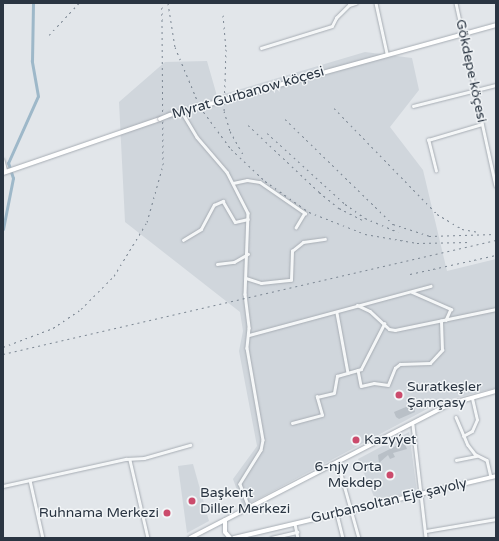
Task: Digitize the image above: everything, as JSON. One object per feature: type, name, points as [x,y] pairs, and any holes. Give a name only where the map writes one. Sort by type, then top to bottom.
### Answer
[{"type":"main road","points":[[190,538],[413,425],[450,404],[496,391]]},
{"type":"main road","name":"Gurbansoltan Eje şayoly","points":[[234,538],[496,476]]},
{"type":"main road","points":[[225,520],[225,532],[230,538]]},
{"type":"street","points":[[261,48],[332,26],[336,18],[349,5],[356,3]]},
{"type":"street","points":[[376,3],[387,53]]},
{"type":"street","name":"Gökdepe köçesi","points":[[456,3],[496,186]]},
{"type":"street","name":"Myrat Gurbanow köçesi","points":[[4,172],[170,115],[387,53],[496,25]]},
{"type":"street","points":[[413,106],[496,85]]},
{"type":"street","points":[[182,112],[197,137],[211,150],[233,183],[248,219],[246,278],[250,380],[263,440],[261,450],[240,484],[249,508]]},
{"type":"street","points":[[436,171],[428,140],[482,124]]},
{"type":"street","points":[[3,160],[4,172]]},
{"type":"street","points":[[233,183],[247,180],[260,182],[305,213],[296,228]]},
{"type":"street","points":[[183,240],[201,229],[214,205],[224,201],[235,222],[248,219]]},
{"type":"street","points":[[246,278],[261,283],[291,280],[292,251],[303,242],[325,239]]},
{"type":"street","points":[[217,264],[234,262],[248,254]]},
{"type":"street","points":[[248,335],[337,313],[354,305],[431,286]]},
{"type":"street","points":[[410,291],[451,309],[446,320]]},
{"type":"street","points":[[354,305],[370,310],[384,324],[395,330],[496,309]]},
{"type":"street","points":[[337,313],[348,373]]},
{"type":"street","points":[[358,370],[361,386],[374,383],[388,386],[395,368],[400,364],[430,363],[442,350],[441,321]]},
{"type":"street","points":[[292,423],[322,415],[317,397],[334,393],[337,376],[358,370],[368,359],[384,324]]},
{"type":"street","points":[[463,436],[472,431],[477,420],[472,397]]},
{"type":"street","points":[[456,417],[463,436],[477,456]]},
{"type":"street","points":[[413,425],[426,538]]},
{"type":"street","points":[[3,486],[130,460],[190,445]]},
{"type":"street","points":[[456,460],[477,456],[485,458],[491,477]]},
{"type":"street","points":[[130,460],[148,538]]},
{"type":"street","points":[[338,463],[359,538]]},
{"type":"street","points":[[30,480],[43,538]]},
{"type":"street","points":[[337,514],[343,538]]},
{"type":"street","points":[[425,531],[496,519]]},
{"type":"street","points":[[295,524],[298,538]]},
{"type":"street","points":[[272,538],[297,532]]},
{"type":"shaded area","points":[[365,52],[412,58],[419,90],[390,127],[423,170],[447,271],[496,259],[496,388],[442,401],[243,507],[233,479],[257,446],[239,351],[243,331],[240,312],[125,222],[119,102],[165,62],[207,61],[217,96]]},
{"type":"shaded area","name":"6-njy Orta Mekdep","points":[[409,432],[417,492],[375,499],[358,459]]},
{"type":"shaded area","name":"Başkent Diller Merkezi","points":[[193,464],[209,521],[187,533],[178,466]]},
{"type":"building","points":[[413,404],[415,412],[399,419],[396,417],[394,412]]},
{"type":"building","points":[[404,442],[407,449],[393,453],[395,457],[390,459],[388,455],[379,463],[378,455]]},
{"type":"waterway","points":[[3,229],[13,178],[8,163],[38,96],[32,61],[33,3]]},
{"type":"railway","points":[[49,35],[79,3]]},
{"type":"railway","points":[[3,347],[53,328],[81,309],[114,276],[147,222],[163,165],[162,3]]},
{"type":"railway","points":[[168,3],[175,47],[200,107],[231,149],[265,181],[309,212],[365,234],[417,243],[471,242]]},
{"type":"railway","points":[[223,15],[226,49],[224,111],[230,131],[244,156]]},
{"type":"railway","points":[[334,108],[437,214],[462,229],[479,232]]},
{"type":"railway","points":[[285,119],[393,224],[429,236],[496,234]]},
{"type":"railway","points":[[248,125],[319,192],[339,208],[366,222]]},
{"type":"railway","points":[[267,133],[345,204],[365,218],[398,232]]},
{"type":"railway","points":[[3,354],[496,240]]},
{"type":"railway","points":[[410,274],[496,255]]},
{"type":"place","name":"Suratkeşler Şamçasy","points":[[399,395]]},
{"type":"place","name":"Kazyýet","points":[[356,440]]},
{"type":"place","name":"6-njy Orta Mekdep","points":[[390,475]]},
{"type":"place","name":"Başkent Diller Merkezi","points":[[192,501]]},
{"type":"place","name":"Ruhnama Merkezi","points":[[167,513]]}]
